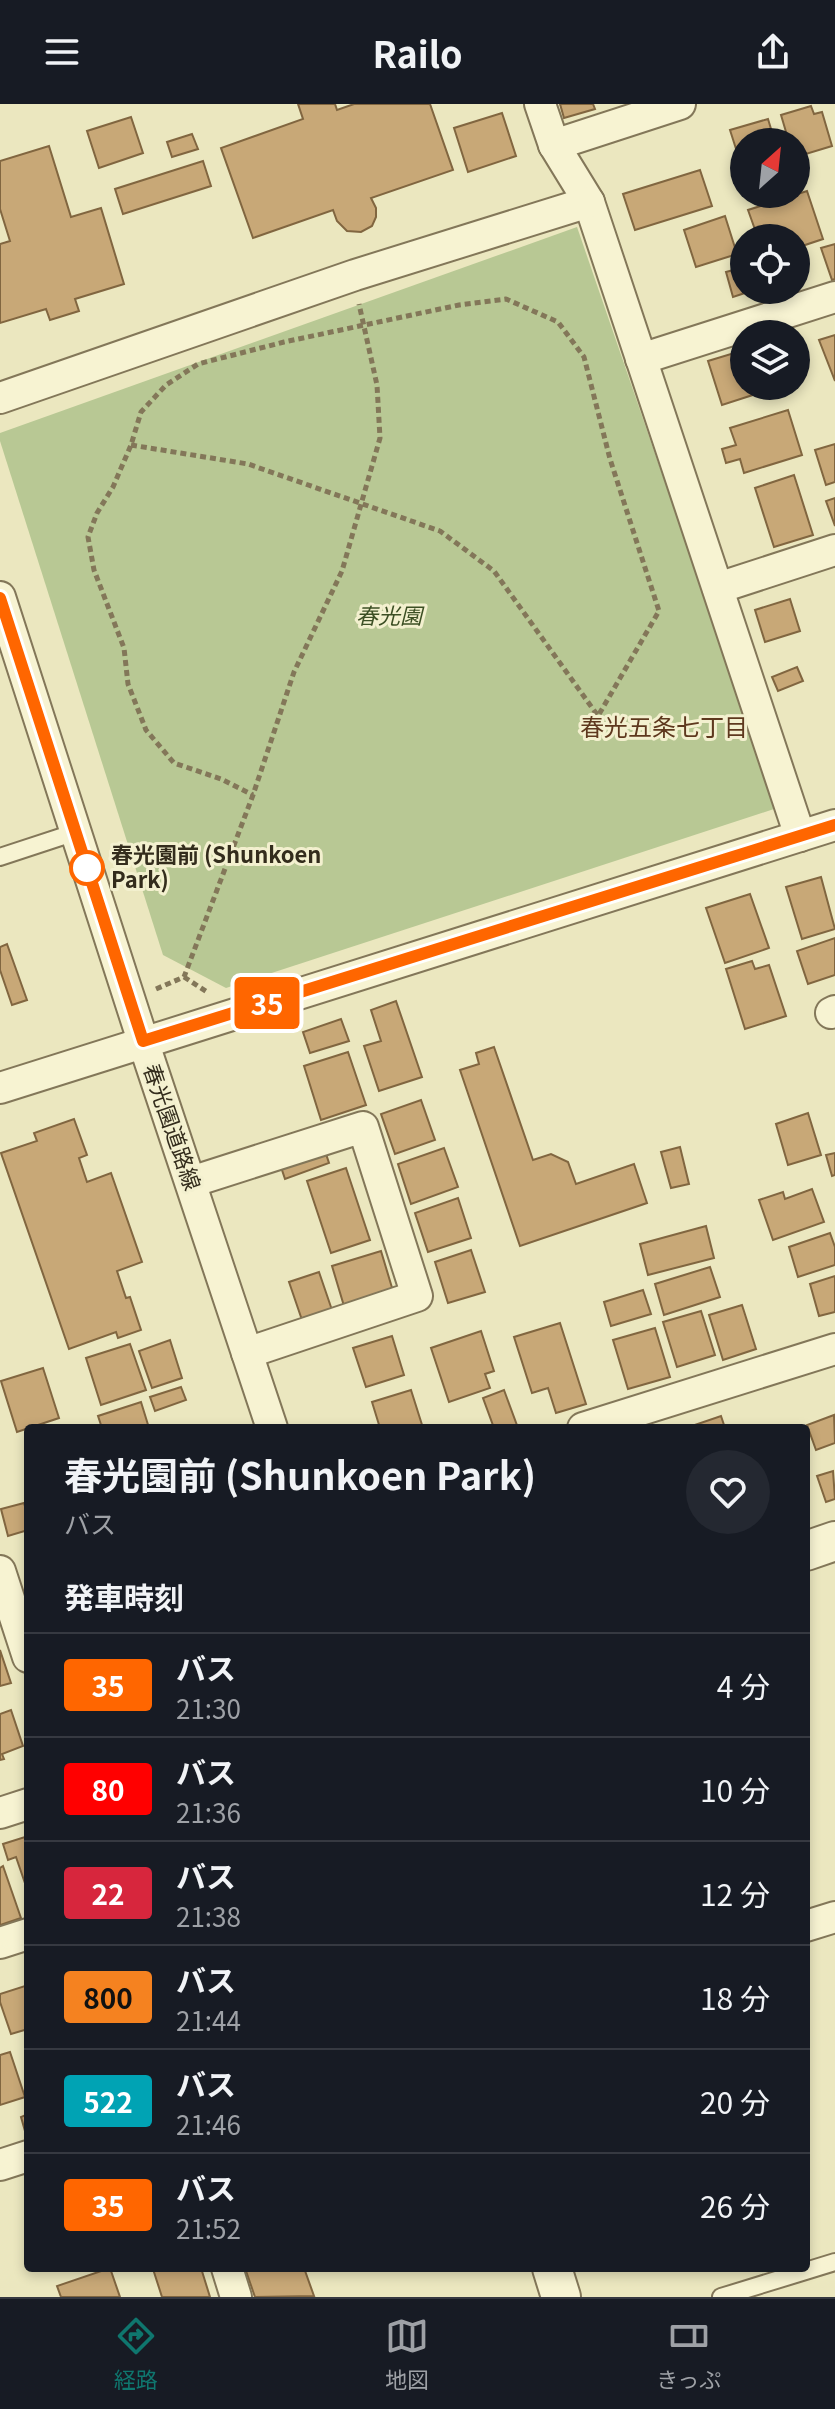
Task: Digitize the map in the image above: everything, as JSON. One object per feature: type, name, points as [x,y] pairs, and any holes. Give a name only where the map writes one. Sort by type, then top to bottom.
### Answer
[{"type":"street","points":[[540,104],[554,145],[589,202],[800,836]]},
{"type":"street","points":[[554,145],[680,104]]},
{"type":"street","points":[[0,398],[355,275],[589,202]]},
{"type":"street","points":[[641,359],[835,297]]},
{"type":"street","points":[[718,588],[835,550]]},
{"type":"street","name":"春光園道路線","points":[[0,597],[271,1424]]},
{"type":"street","points":[[0,1088],[835,825]]},
{"type":"street","points":[[191,1182],[363,1127],[417,1296],[247,1353]]},
{"type":"street","points":[[596,1424],[835,1349]]},
{"type":"street","points":[[810,1550],[835,1541]]},
{"type":"street","points":[[0,1571],[24,1645]]},
{"type":"street","points":[[0,1813],[24,1805]]},
{"type":"street","points":[[810,1925],[835,1917]]},
{"type":"street","points":[[0,1943],[24,1935]]},
{"type":"street","points":[[0,2165],[24,2157]]},
{"type":"street","points":[[228,2272],[236,2297]]},
{"type":"street","points":[[553,2272],[561,2297]]},
{"type":"lane","points":[[0,857],[76,832]]},
{"type":"lane","points":[[810,2270],[835,2262]]},
{"type":"lane","points":[[721,2297],[802,2272]]},
{"type":"path","points":[[184,977],[253,795],[294,672],[342,571],[380,438],[377,385],[355,275]]},
{"type":"path","points":[[131,445],[248,464],[440,531],[494,571],[598,716],[659,611],[610,459],[584,357],[558,322],[506,299],[459,305],[284,342],[198,364],[166,385],[141,412],[131,445],[88,537],[94,570],[124,648],[128,684],[146,730],[174,763],[221,779],[253,795]]},
{"type":"green space","name":"春光園","points":[[577,227],[777,808],[226,988],[163,955],[0,433]]},
{"type":"building","points":[[298,104],[335,104],[337,110],[354,104],[430,104],[453,170],[371,198],[376,217],[372,226],[361,232],[347,231],[337,221],[333,210],[253,238],[221,148],[303,119]]},
{"type":"building","points":[[560,104],[593,104],[595,109],[564,118]]},
{"type":"building","points":[[811,106],[814,114],[822,112],[832,146],[810,153],[810,128],[785,128],[781,115]]},
{"type":"building","points":[[502,113],[516,156],[468,172],[454,128]]},
{"type":"building","points":[[131,117],[143,153],[99,168],[87,131]]},
{"type":"building","points":[[768,119],[771,128],[737,128]]},
{"type":"building","points":[[192,134],[198,149],[172,157],[167,142]]},
{"type":"building","points":[[49,146],[71,217],[101,208],[124,284],[75,299],[79,311],[50,320],[46,309],[0,323],[0,244],[10,241],[0,209],[0,161]]},
{"type":"building","points":[[203,161],[211,186],[123,214],[115,189]]},
{"type":"building","points":[[700,170],[712,206],[635,230],[623,194]]},
{"type":"building","points":[[810,200],[823,239],[810,243],[810,224],[753,224],[748,210],[810,208]]},
{"type":"building","points":[[725,216],[730,232],[730,256],[696,267],[684,230]]},
{"type":"building","points":[[835,244],[835,279],[832,280],[821,248]]},
{"type":"building","points":[[835,335],[835,381],[819,340]]},
{"type":"building","points":[[730,354],[730,400],[737,400],[722,405],[708,361]]},
{"type":"building","points":[[788,410],[802,455],[744,473],[740,459],[726,463],[722,449],[736,445],[730,428]]},
{"type":"building","points":[[835,444],[835,482],[826,485],[815,450]]},
{"type":"building","points":[[794,475],[813,535],[774,547],[755,488]]},
{"type":"building","points":[[835,498],[835,526],[826,501]]},
{"type":"building","points":[[790,599],[800,631],[765,642],[755,610]]},
{"type":"building","points":[[797,667],[803,681],[778,691],[772,677]]},
{"type":"building","points":[[821,877],[835,929],[802,939],[786,887]]},
{"type":"building","points":[[750,894],[769,948],[725,963],[706,908]]},
{"type":"building","points":[[835,938],[835,975],[808,984],[797,951]]},
{"type":"building","points":[[7,944],[27,1000],[12,1005],[0,970],[0,947]]},
{"type":"building","points":[[752,961],[755,969],[769,965],[786,1016],[745,1029],[726,969]]},
{"type":"building","points":[[396,1001],[422,1077],[379,1091],[364,1046],[381,1041],[371,1010]]},
{"type":"building","points":[[341,1019],[349,1041],[310,1053],[303,1032]]},
{"type":"building","points":[[494,1047],[533,1160],[551,1154],[568,1162],[576,1184],[634,1164],[647,1203],[520,1246],[460,1070],[479,1064],[476,1053]]},
{"type":"building","points":[[348,1052],[366,1105],[321,1120],[304,1066]]},
{"type":"building","points":[[421,1100],[435,1140],[395,1154],[381,1114]]},
{"type":"building","points":[[808,1113],[821,1155],[788,1165],[776,1124]]},
{"type":"building","points":[[74,1119],[87,1155],[79,1158],[87,1182],[111,1173],[142,1262],[117,1271],[141,1330],[118,1338],[116,1332],[69,1349],[1,1153],[37,1141],[34,1133]]},
{"type":"building","points":[[680,1147],[689,1184],[671,1188],[661,1152]]},
{"type":"building","points":[[324,1148],[329,1163],[285,1179],[280,1164]]},
{"type":"building","points":[[444,1148],[458,1187],[411,1204],[398,1164]]},
{"type":"building","points":[[835,1153],[835,1175],[832,1176],[826,1155]]},
{"type":"building","points":[[346,1168],[370,1240],[331,1253],[307,1181]]},
{"type":"building","points":[[812,1189],[824,1222],[773,1240],[759,1200],[783,1192],[785,1199]]},
{"type":"building","points":[[458,1198],[471,1238],[428,1252],[415,1213]]},
{"type":"building","points":[[706,1226],[714,1258],[648,1275],[640,1244]]},
{"type":"building","points":[[830,1233],[835,1247],[835,1265],[798,1277],[789,1247]]},
{"type":"building","points":[[471,1250],[485,1292],[448,1303],[435,1262]]},
{"type":"building","points":[[381,1251],[393,1291],[344,1306],[332,1266]]},
{"type":"building","points":[[710,1267],[720,1297],[664,1315],[655,1284]]},
{"type":"building","points":[[319,1272],[332,1310],[302,1320],[289,1282]]},
{"type":"building","points":[[835,1276],[835,1312],[819,1316],[810,1284]]},
{"type":"building","points":[[643,1290],[651,1314],[611,1326],[604,1302]]},
{"type":"building","points":[[742,1305],[756,1349],[723,1360],[709,1315]]},
{"type":"building","points":[[701,1311],[715,1355],[677,1367],[663,1322]]},
{"type":"building","points":[[560,1323],[586,1404],[556,1413],[548,1388],[532,1393],[514,1337]]},
{"type":"building","points":[[655,1328],[670,1377],[628,1389],[613,1340]]},
{"type":"building","points":[[481,1331],[494,1371],[485,1374],[490,1388],[449,1402],[431,1348]]},
{"type":"building","points":[[392,1336],[404,1375],[366,1387],[353,1348]]},
{"type":"building","points":[[170,1340],[182,1378],[152,1388],[139,1351]]},
{"type":"building","points":[[130,1344],[146,1390],[101,1405],[86,1358]]},
{"type":"building","points":[[43,1368],[59,1418],[41,1424],[24,1424],[24,1430],[17,1432],[1,1381]]},
{"type":"building","points":[[181,1387],[186,1400],[155,1411],[150,1397]]},
{"type":"building","points":[[411,1390],[422,1424],[379,1424],[372,1402]]},
{"type":"building","points":[[504,1390],[517,1424],[493,1424],[483,1398]]},
{"type":"building","points":[[141,1402],[148,1424],[101,1424],[98,1416]]},
{"type":"building","points":[[834,1415],[835,1443],[816,1450],[810,1424]]},
{"type":"building","points":[[721,1416],[724,1424],[698,1424]]},
{"type":"building","points":[[833,1471],[835,1499],[826,1502],[817,1476]]},
{"type":"building","points":[[24,1503],[24,1531],[8,1536],[1,1509]]},
{"type":"building","points":[[0,1650],[11,1683],[0,1686]]},
{"type":"building","points":[[11,1710],[23,1746],[2,1754],[4,1759],[0,1760],[0,1714]]},
{"type":"building","points":[[24,1837],[24,1880],[16,1857],[8,1860],[3,1844]]},
{"type":"building","points":[[3,1866],[21,1918],[0,1925],[0,1868]]},
{"type":"building","points":[[24,1986],[24,2030],[11,2034],[0,1994]]},
{"type":"building","points":[[10,2052],[24,2097],[0,2105],[0,2055]]},
{"type":"building","points":[[98,2272],[111,2272],[120,2297],[61,2297],[57,2286]]},
{"type":"building","points":[[154,2272],[202,2272],[210,2297],[162,2297]]},
{"type":"building","points":[[246,2272],[305,2272],[314,2296],[255,2297]]},
{"type":"bus line","name":"35","points":[[0,598],[143,1041],[835,825]]},
{"type":"place","name":"春光園前 (Shunkoen Park)","points":[[87,868]]},
{"type":"district","name":"春光五条七丁目","points":[[664,728]]}]
